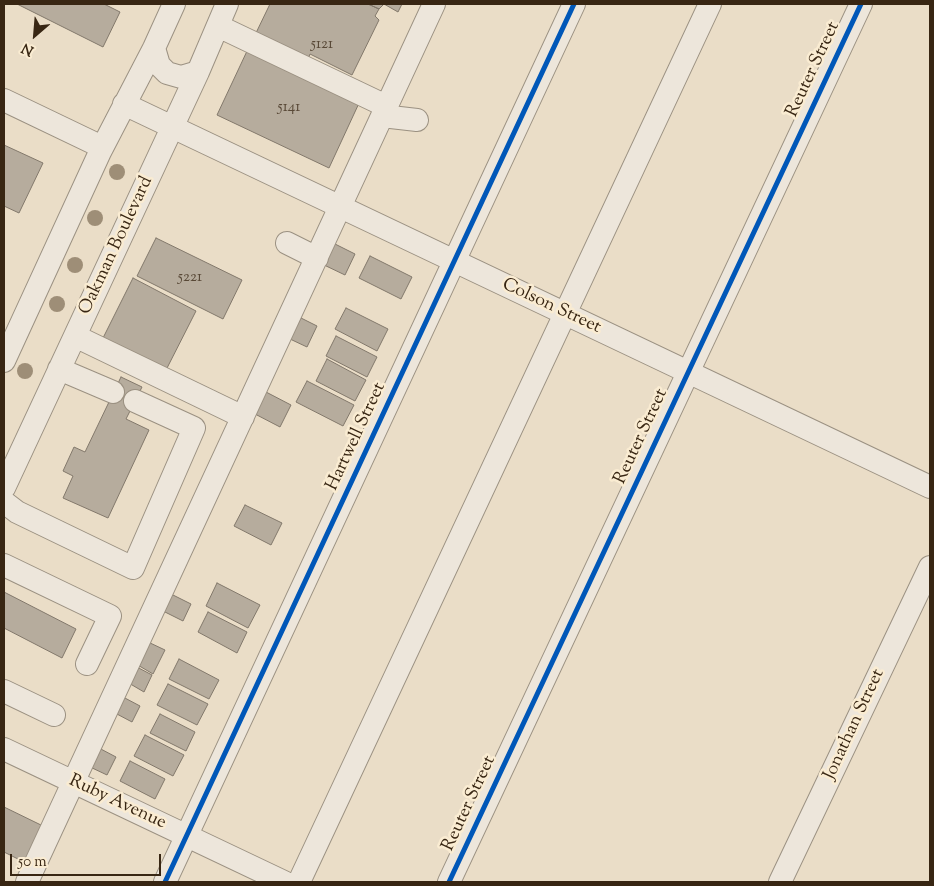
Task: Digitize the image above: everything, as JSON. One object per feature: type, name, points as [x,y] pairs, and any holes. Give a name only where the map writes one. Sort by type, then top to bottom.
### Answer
[{"type":"street","points":[[4,361],[102,147],[154,48],[174,4]]},
{"type":"street","name":"Oakman Boulevard","points":[[4,488],[173,127],[228,4]]},
{"type":"street","points":[[27,882],[434,4]]},
{"type":"street","name":"Hartwell Street","points":[[165,882],[574,4]]},
{"type":"street","points":[[299,882],[710,4]]},
{"type":"street","name":"Reuter Street","points":[[449,882],[861,4]]},
{"type":"street","points":[[218,26],[384,111],[417,120]]},
{"type":"street","points":[[154,48],[159,64],[167,73],[181,76],[198,72]]},
{"type":"street","points":[[4,100],[102,147]]},
{"type":"street","name":"Colson Street","points":[[124,104],[930,487]]},
{"type":"street","points":[[286,243],[317,258]]},
{"type":"street","points":[[75,336],[243,417]]},
{"type":"street","points":[[60,369],[113,392]]},
{"type":"street","points":[[4,502],[17,512],[133,568],[194,428],[135,401]]},
{"type":"street","points":[[4,566],[110,616],[87,664]]},
{"type":"street","name":"Jonathan Street","points":[[780,882],[930,567]]},
{"type":"street","points":[[4,691],[54,715]]},
{"type":"street","name":"Ruby Avenue","points":[[4,749],[284,882]]},
{"type":"building","points":[[17,4],[104,4],[120,12],[103,47]]},
{"type":"building","points":[[270,4],[368,4],[379,9],[375,16],[379,20],[352,75],[310,54],[308,59],[255,35]]},
{"type":"building","points":[[368,4],[384,4],[379,9]]},
{"type":"building","points":[[384,4],[402,4],[398,12]]},
{"type":"building","points":[[248,49],[360,101],[329,168],[217,115]]},
{"type":"building","points":[[4,145],[43,163],[19,213],[4,206]]},
{"type":"building","points":[[156,238],[242,280],[223,319],[137,276]]},
{"type":"building","points":[[333,243],[355,254],[345,275],[322,264]]},
{"type":"building","points":[[370,256],[412,277],[401,299],[359,278]]},
{"type":"building","points":[[133,278],[196,311],[164,374],[101,342]]},
{"type":"building","points":[[346,308],[388,329],[377,351],[335,329]]},
{"type":"building","points":[[301,318],[317,326],[307,347],[290,339]]},
{"type":"building","points":[[336,336],[377,357],[367,377],[326,356]]},
{"type":"building","points":[[327,359],[366,380],[355,401],[316,381]]},
{"type":"building","points":[[121,377],[142,387],[126,419],[149,430],[108,518],[63,498],[73,476],[63,471],[74,447],[85,452]]},
{"type":"building","points":[[307,381],[354,405],[343,426],[296,402]]},
{"type":"building","points":[[266,392],[291,405],[280,427],[255,414]]},
{"type":"building","points":[[245,505],[282,523],[271,545],[234,526]]},
{"type":"building","points":[[217,583],[260,605],[248,628],[206,606]]},
{"type":"building","points":[[4,592],[76,629],[62,658],[4,628]]},
{"type":"building","points":[[171,594],[191,604],[183,621],[163,611]]},
{"type":"building","points":[[208,612],[247,632],[237,653],[198,632]]},
{"type":"building","points":[[148,642],[165,650],[153,674],[136,664]]},
{"type":"building","points":[[179,659],[219,680],[209,699],[169,679]]},
{"type":"building","points":[[135,666],[152,675],[144,692],[127,682]]},
{"type":"building","points":[[168,684],[208,704],[197,725],[157,705]]},
{"type":"building","points":[[123,697],[140,706],[132,722],[115,713]]},
{"type":"building","points":[[160,714],[195,732],[186,751],[150,733]]},
{"type":"building","points":[[145,735],[184,755],[173,776],[134,756]]},
{"type":"building","points":[[97,747],[116,757],[107,775],[88,766]]},
{"type":"building","points":[[130,761],[165,779],[155,799],[120,781]]},
{"type":"building","points":[[4,807],[43,826],[26,863],[4,852]]},
{"type":"cycle path","points":[[165,882],[574,4]]},
{"type":"cycle path","points":[[449,882],[861,4]]}]
